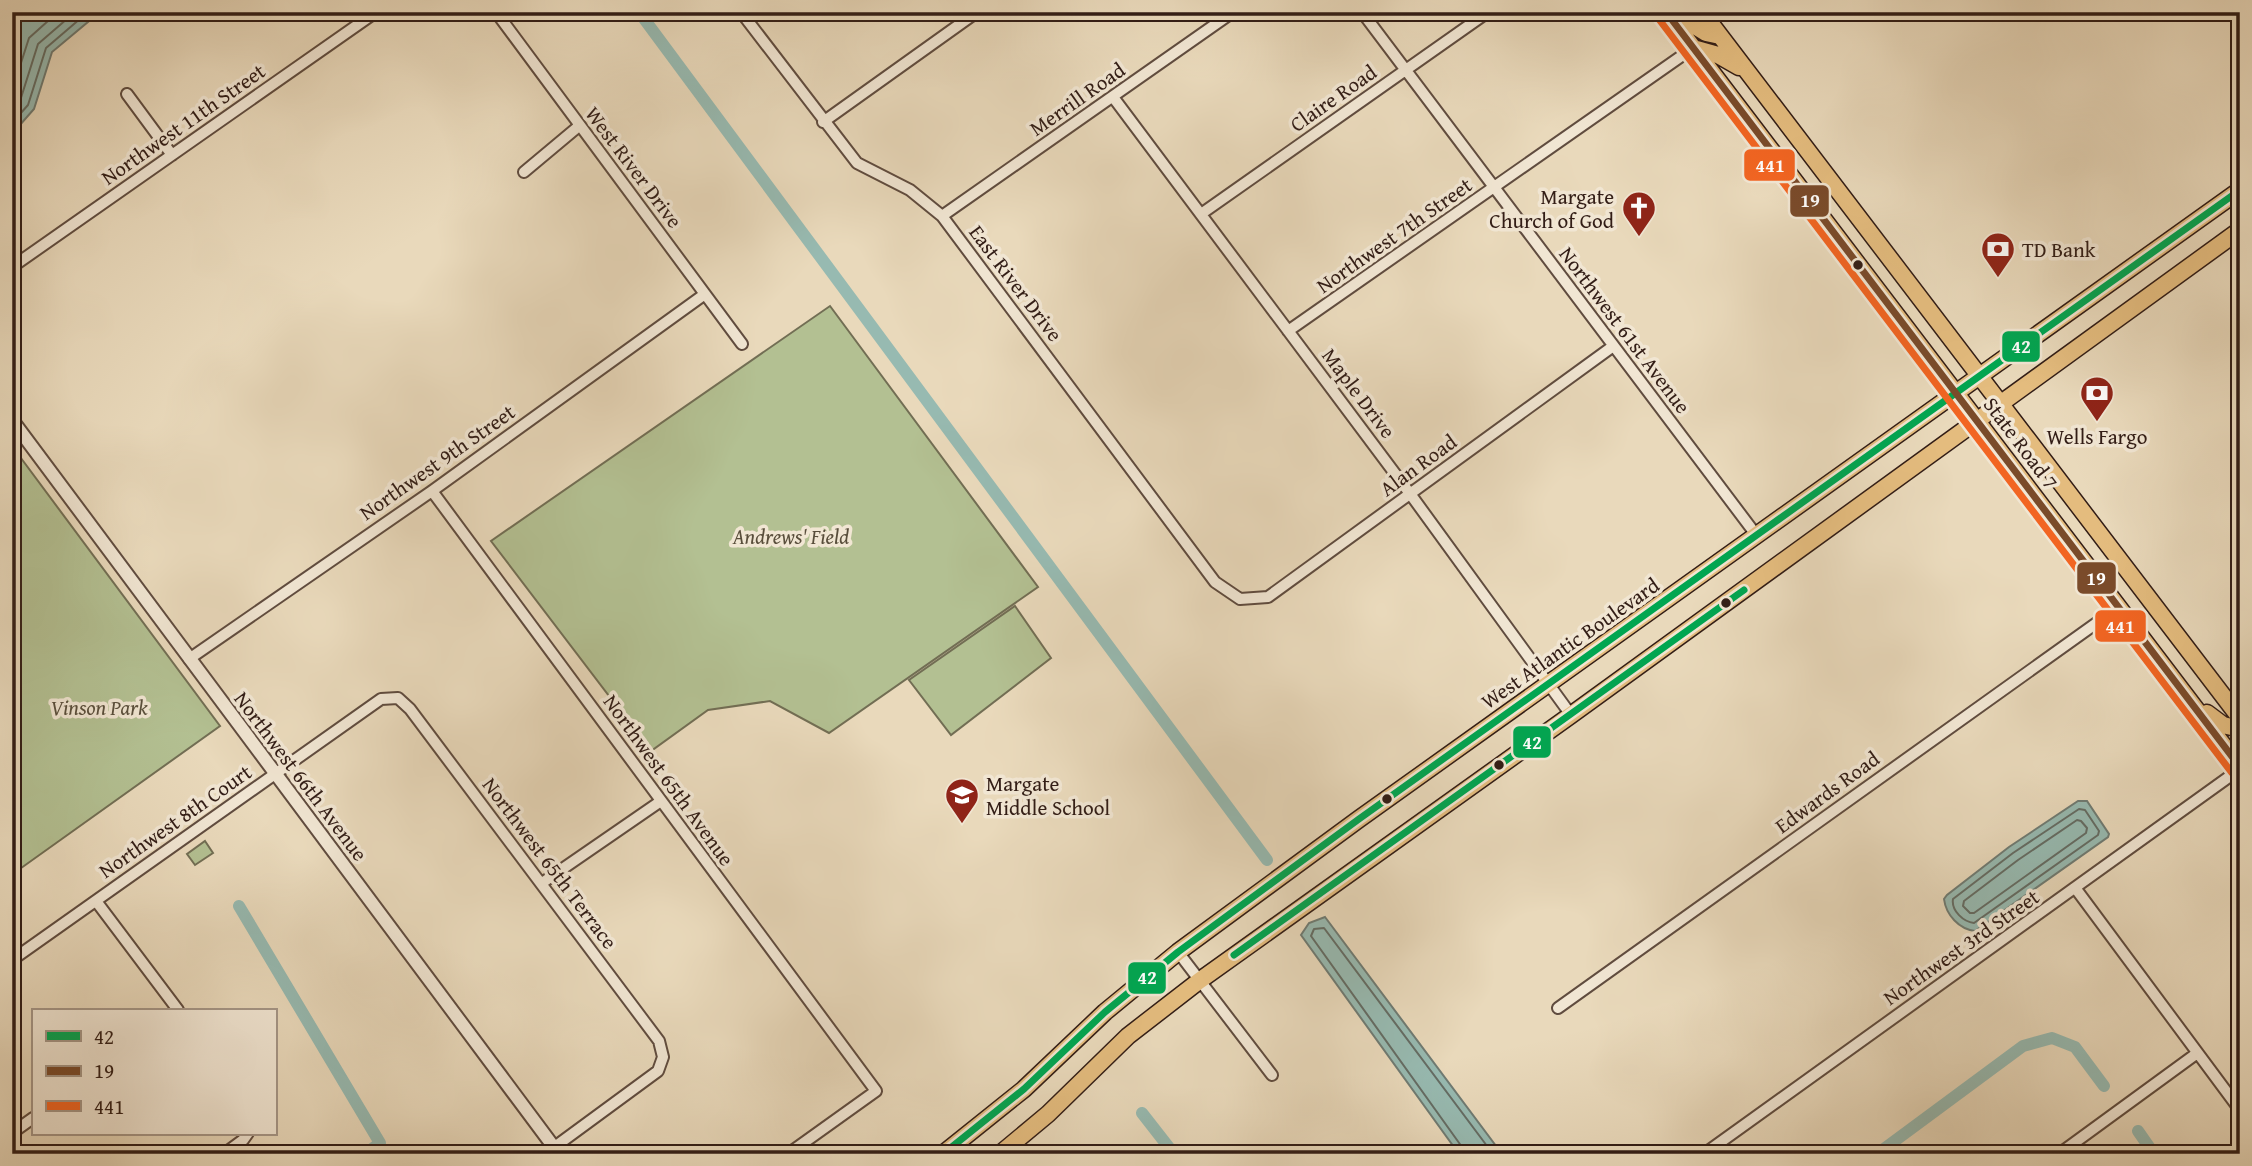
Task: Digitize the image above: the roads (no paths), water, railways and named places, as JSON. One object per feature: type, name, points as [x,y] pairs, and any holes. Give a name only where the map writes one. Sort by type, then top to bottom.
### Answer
[{"type":"main road","name":"State Road 7","points":[[1666,12],[2240,768]]},
{"type":"main road","points":[[1672,12],[1706,33],[1720,36]]},
{"type":"main road","name":"State Road 7","points":[[1702,12],[2240,718]]},
{"type":"main road","points":[[1693,48],[1718,55],[1747,72]]},
{"type":"main road","name":"West Atlantic Boulevard","points":[[943,1154],[1024,1089],[1105,1012],[1178,952],[2240,190]]},
{"type":"main road","points":[[1000,1154],[1048,1114],[1128,1036],[1199,981],[2240,230]]},
{"type":"main road","points":[[2189,699],[2223,725],[2240,729]]},
{"type":"street","name":"Northwest 11th Street","points":[[12,267],[376,12]]},
{"type":"street","name":"West River Drive","points":[[496,12],[742,344]]},
{"type":"street","name":"East River Drive","points":[[741,12],[857,163],[910,190],[942,216],[1215,582],[1240,599]]},
{"type":"street","points":[[823,122],[978,12]]},
{"type":"street","name":"Merrill Road","points":[[942,216],[1233,12]]},
{"type":"street","name":"Northwest 61st Avenue","points":[[1362,12],[1757,536]]},
{"type":"street","name":"Claire Road","points":[[1201,214],[1488,12]]},
{"type":"street","name":"Northwest 7th Street","points":[[1288,331],[1693,48]]},
{"type":"street","points":[[127,94],[172,155]]},
{"type":"street","name":"Maple Drive","points":[[1113,97],[1411,495],[1571,715]]},
{"type":"street","points":[[524,172],[579,127]]},
{"type":"street","name":"Northwest 9th Street","points":[[189,659],[432,491],[705,295]]},
{"type":"street","name":"Alan Road","points":[[1240,599],[1268,597],[1612,347]]},
{"type":"street","name":"Northwest 66th Avenue","points":[[12,420],[553,1152]]},
{"type":"street","name":"Northwest 65th Avenue","points":[[432,491],[876,1091],[788,1154]]},
{"type":"street","name":"Edwards Road","points":[[1558,1008],[2119,607]]},
{"type":"street","name":"Northwest 8th Court","points":[[12,960],[381,699],[398,698]]},
{"type":"street","name":"Northwest 65th Terrace","points":[[398,698],[410,709],[659,1041],[663,1057],[658,1071],[553,1152]]},
{"type":"street","name":"Northwest 3rd Street","points":[[1704,1154],[2076,889],[2240,768]]},
{"type":"street","points":[[542,883],[661,801]]},
{"type":"street","points":[[2076,889],[2240,1110]]},
{"type":"street","points":[[96,901],[177,1009]]},
{"type":"street","points":[[1178,952],[1272,1075]]},
{"type":"street","points":[[2059,1154],[2196,1054]]},
{"type":"street","points":[[12,1133],[32,1119]]},
{"type":"street","points":[[224,1154],[247,1134]]},
{"type":"water","points":[[12,12],[108,12],[94,17],[52,52],[34,109],[12,134]]},
{"type":"water","points":[[2078,801],[2087,801],[2109,834],[2108,837],[1975,931],[1954,920],[1945,905],[1944,899],[1947,895],[2009,847]]},
{"type":"water","points":[[1325,917],[1502,1154],[1459,1154],[1301,935],[1309,923]]},
{"type":"waterway","points":[[639,12],[1267,860]]},
{"type":"waterway","points":[[239,906],[380,1143],[365,1154]]},
{"type":"waterway","points":[[1877,1154],[2023,1046],[2052,1038],[2075,1047],[2104,1086]]},
{"type":"waterway","points":[[1142,1113],[1174,1154]]},
{"type":"waterway","points":[[2138,1131],[2154,1154]]},
{"type":"place","name":"Margate Church of God","points":[[1639,238]]},
{"type":"place","name":"TD Bank","points":[[1998,279]]},
{"type":"place","name":"Wells Fargo","points":[[2097,423]]},
{"type":"place","name":"Margate Middle School","points":[[962,825]]},
{"type":"park label","name":"Andrews' Field","points":[[791,536]]},
{"type":"park label","name":"Vinson Park","points":[[99,707]]}]
